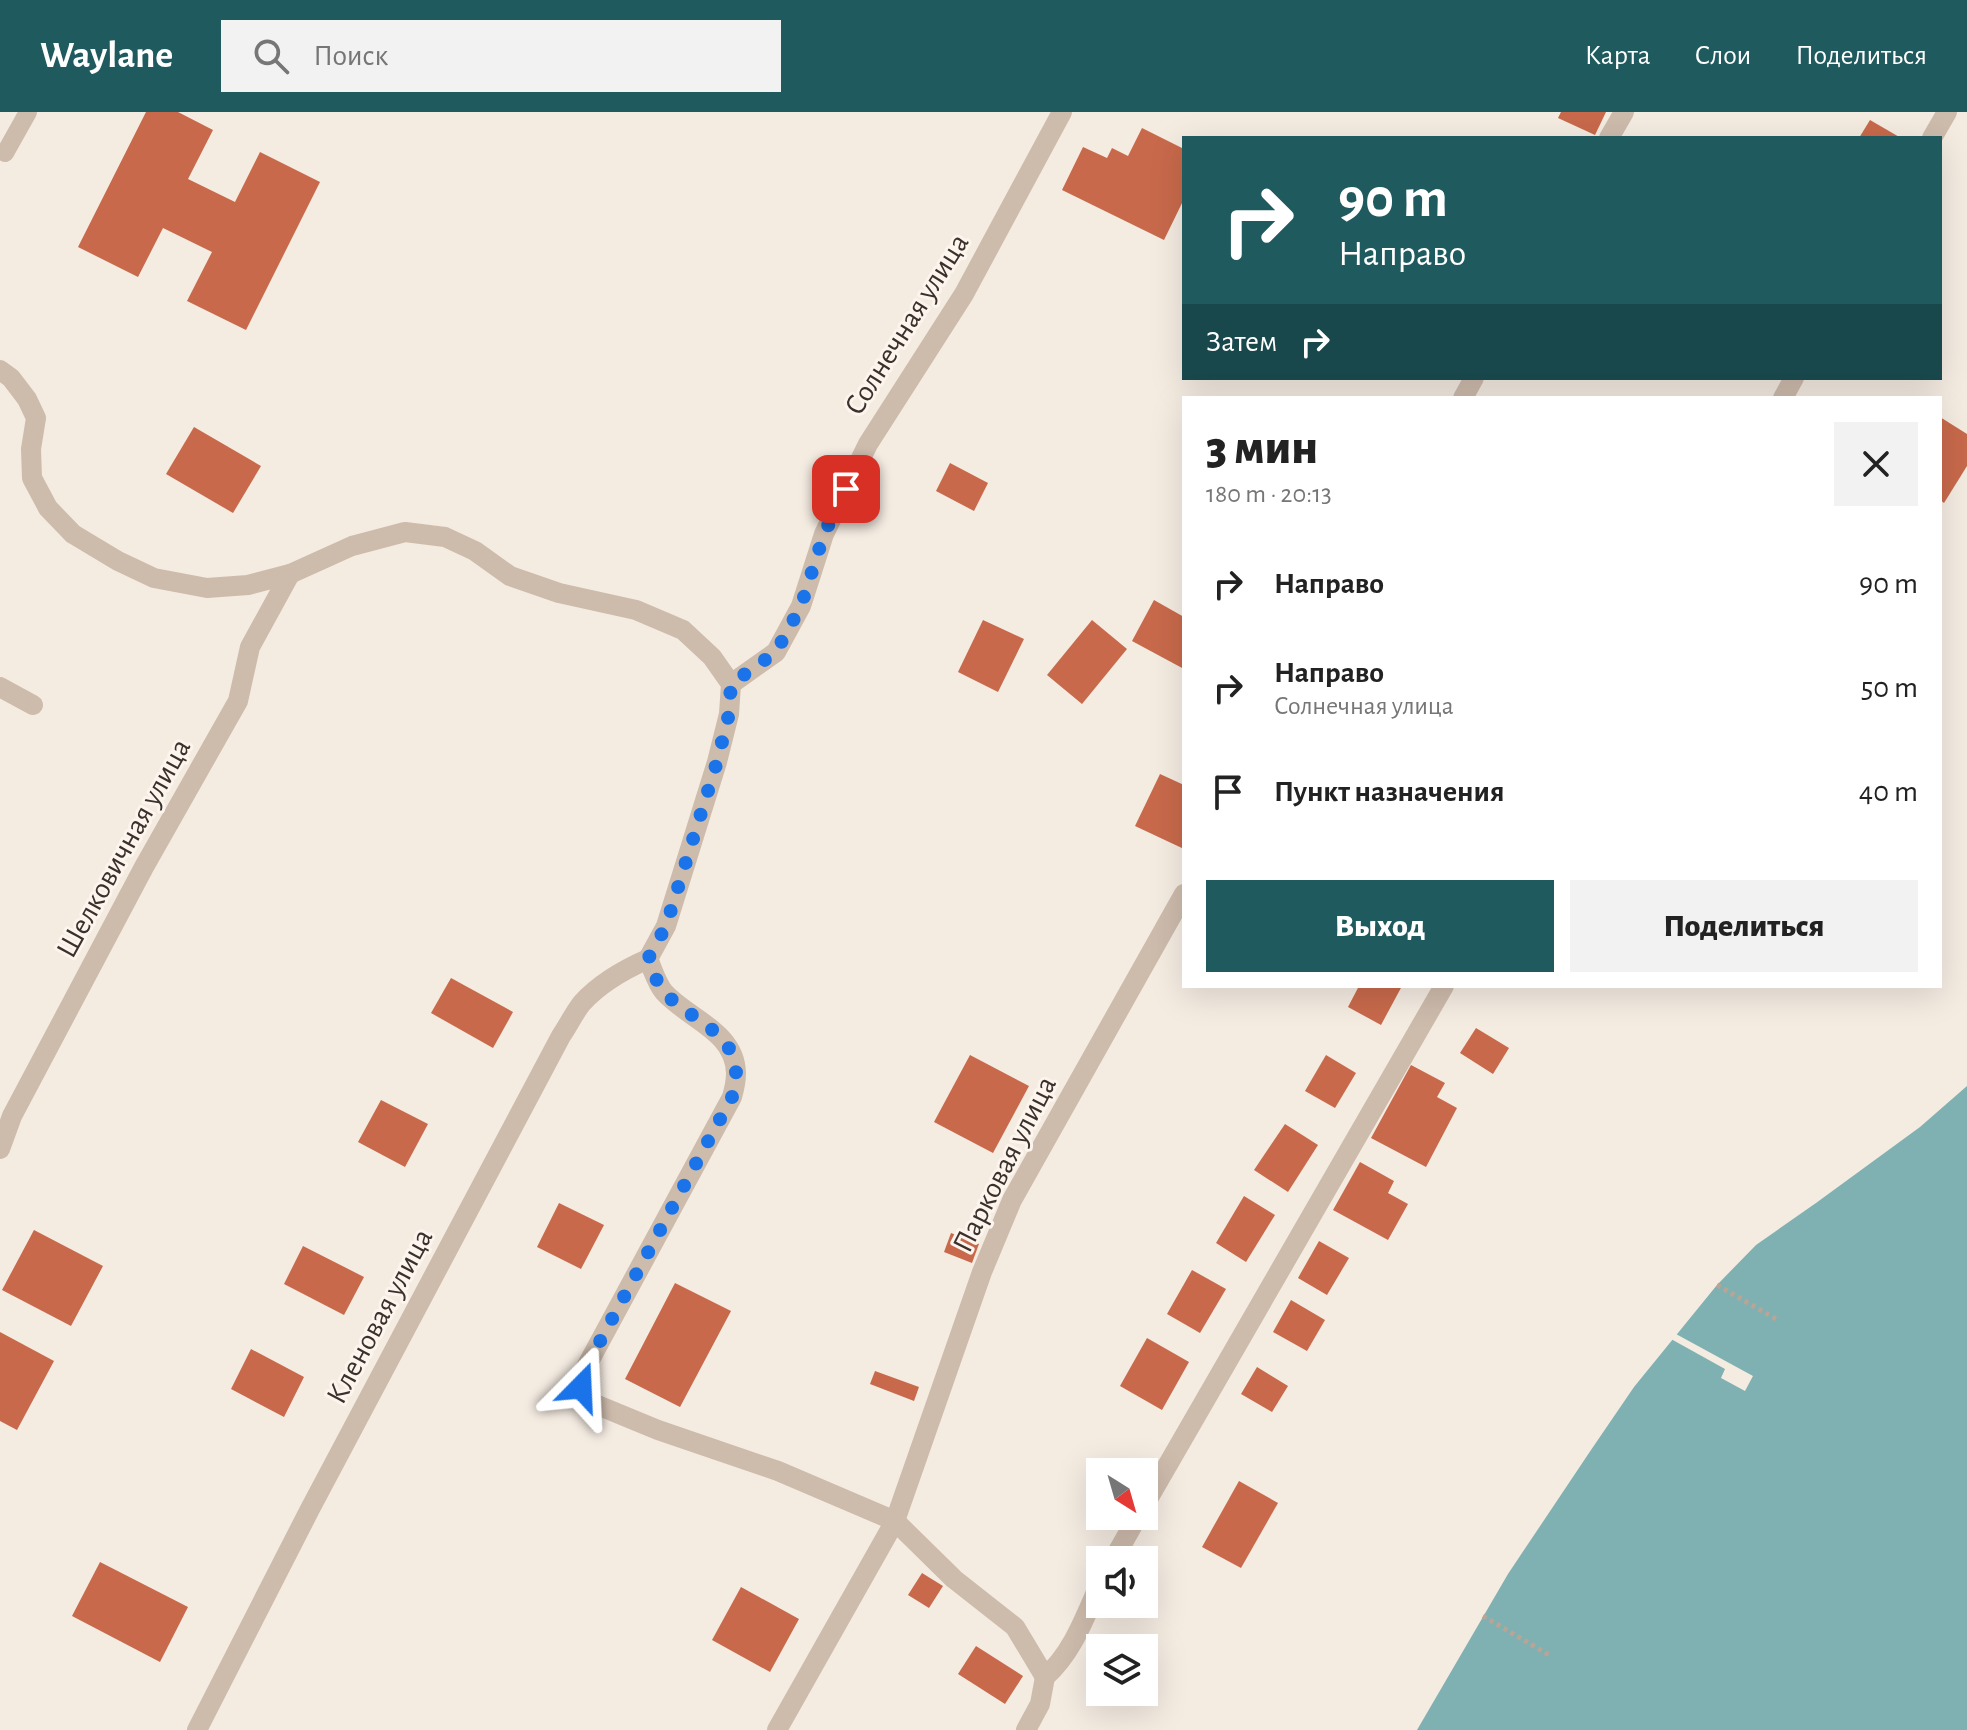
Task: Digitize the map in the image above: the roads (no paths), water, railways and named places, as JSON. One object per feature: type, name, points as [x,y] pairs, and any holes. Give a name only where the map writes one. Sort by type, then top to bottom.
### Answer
[{"type":"street","name":"Солнечная улица","points":[[731,684],[776,652],[801,606],[824,534],[868,444],[964,294],[1062,112]]},
{"type":"street","points":[[1610,136],[1624,112]]},
{"type":"street","points":[[1933,136],[1947,112]]},
{"type":"street","points":[[0,370],[11,378],[27,399],[36,418],[31,449],[32,478],[48,508],[73,534],[154,578],[207,588],[248,585],[290,574],[352,546],[405,532],[445,537],[475,551],[510,576],[559,593],[636,610],[683,630],[712,657],[731,684],[729,714],[666,926],[648,959],[662,990],[685,1011],[715,1030],[731,1051],[736,1072],[732,1097],[585,1369],[581,1387],[590,1402],[658,1430],[778,1471],[895,1521],[954,1579],[1015,1627],[1045,1677]]},
{"type":"street","name":"Шелковичная улица","points":[[0,1149],[12,1116],[122,908],[238,701],[250,647],[290,574]]},
{"type":"street","points":[[0,687],[33,705]]},
{"type":"street","name":"Парковая улица","points":[[777,1730],[895,1521],[982,1272],[1012,1200],[1182,898]]},
{"type":"street","name":"Кленовая улица","points":[[197,1730],[317,1495],[561,1036],[581,1004],[601,985],[648,959]]},
{"type":"street","points":[[1158,1482],[1443,988]]},
{"type":"street","points":[[1026,1730],[1040,1704],[1045,1677],[1072,1646],[1086,1614]]},
{"type":"lane","points":[[5,153],[28,112]]},
{"type":"water","points":[[1967,1086],[1967,1730],[1417,1730],[1508,1574],[1591,1450],[1634,1387],[1717,1285],[1756,1245],[1920,1127]]}]
